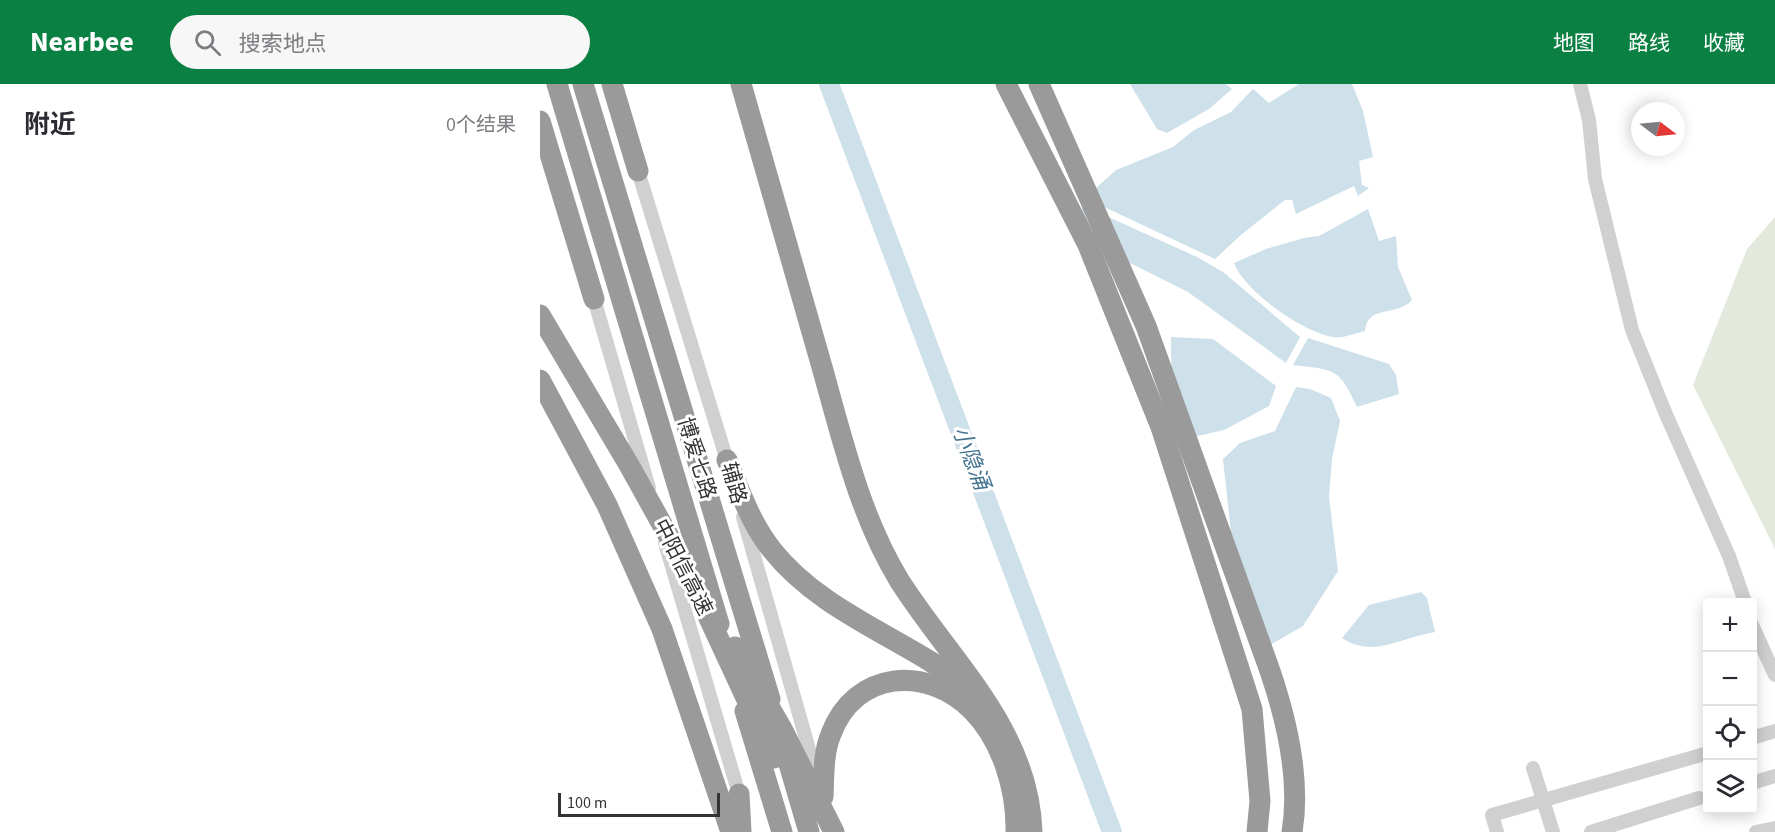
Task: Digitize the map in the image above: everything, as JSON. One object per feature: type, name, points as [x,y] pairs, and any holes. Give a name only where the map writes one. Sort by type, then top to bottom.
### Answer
[{"type":"highway","name":"博爱七路","points":[[557,84],[782,832]]},
{"type":"highway","name":"博爱七路","points":[[583,84],[809,832]]},
{"type":"highway","points":[[612,84],[638,171]]},
{"type":"highway","points":[[741,84],[835,411],[873,529],[887,559],[914,603],[990,708],[1017,756],[1029,802],[1032,832]]},
{"type":"highway","points":[[1006,84],[1088,245],[1143,378],[1252,709],[1260,801],[1257,832]]},
{"type":"highway","points":[[1039,84],[1141,315],[1182,419],[1280,699],[1291,755],[1294,787],[1292,832]]},
{"type":"highway","points":[[540,121],[594,299]]},
{"type":"highway","points":[[597,126],[638,171]]},
{"type":"highway","points":[[589,189],[594,299]]},
{"type":"highway","name":"中阳信高速","points":[[540,315],[629,465],[683,562],[774,758],[802,832]]},
{"type":"highway","name":"中阳信高速","points":[[540,380],[607,505],[662,629],[731,832]]},
{"type":"highway","points":[[727,460],[754,522],[772,549],[795,573],[839,608],[951,675],[990,708]]},
{"type":"highway","points":[[683,562],[756,681],[834,832]]},
{"type":"highway","points":[[823,797],[825,755],[830,735],[849,703],[879,684],[913,680],[929,683],[957,697],[984,724],[995,742],[1010,782],[1016,832]]},
{"type":"highway","points":[[1245,832],[1258,762]]},
{"type":"highway","points":[[708,765],[720,832]]},
{"type":"highway","points":[[739,794],[741,832]]},
{"type":"street","points":[[1580,84],[1589,120],[1595,179],[1632,330],[1665,412],[1729,556],[1743,598]]},
{"type":"street","name":"辅路","points":[[638,171],[727,460],[834,832]]},
{"type":"street","points":[[594,299],[750,832]]},
{"type":"street","points":[[1757,636],[1775,675]]},
{"type":"street","points":[[1757,736],[1775,731]]},
{"type":"street","points":[[1497,832],[1492,815],[1703,754]]},
{"type":"street","points":[[1533,768],[1553,832]]},
{"type":"street","points":[[1757,781],[1775,776]]},
{"type":"street","points":[[1591,832],[1699,798]]},
{"type":"street","points":[[1756,832],[1775,828]]},
{"type":"shaded area","points":[[1775,217],[1775,549],[1693,385],[1747,249]]},
{"type":"water","points":[[1130,84],[1226,84],[1232,89],[1209,109],[1167,133],[1157,129]]},
{"type":"water","points":[[1299,84],[1352,84],[1363,111],[1373,157],[1359,161],[1362,185],[1369,188],[1358,196],[1354,186],[1296,214],[1292,200],[1285,200],[1215,259],[1085,198],[1116,170],[1173,147],[1194,130],[1231,112],[1253,89],[1269,103]]},
{"type":"water","points":[[1084,206],[1197,257],[1223,272],[1300,337],[1286,363],[1188,292],[1076,236],[1068,227]]},
{"type":"water","points":[[1368,209],[1379,241],[1396,236],[1398,267],[1412,300],[1399,308],[1371,317],[1365,331],[1337,337],[1321,334],[1306,327],[1262,298],[1240,274],[1234,263],[1266,249],[1319,236]]},
{"type":"water","points":[[1171,337],[1213,339],[1276,386],[1269,406],[1224,430],[1172,442]]},
{"type":"water","points":[[1308,338],[1389,364],[1396,375],[1399,394],[1357,407],[1345,384],[1334,373],[1318,368],[1293,365]]},
{"type":"water","points":[[1296,387],[1310,389],[1331,398],[1340,421],[1332,459],[1329,497],[1338,571],[1303,626],[1270,645],[1234,560],[1223,459],[1240,443],[1275,431]]},
{"type":"water","points":[[1421,592],[1427,598],[1435,632],[1377,647],[1365,647],[1342,638],[1369,605]]},
{"type":"waterway","name":"小隐涌","points":[[829,84],[1112,832]]}]
